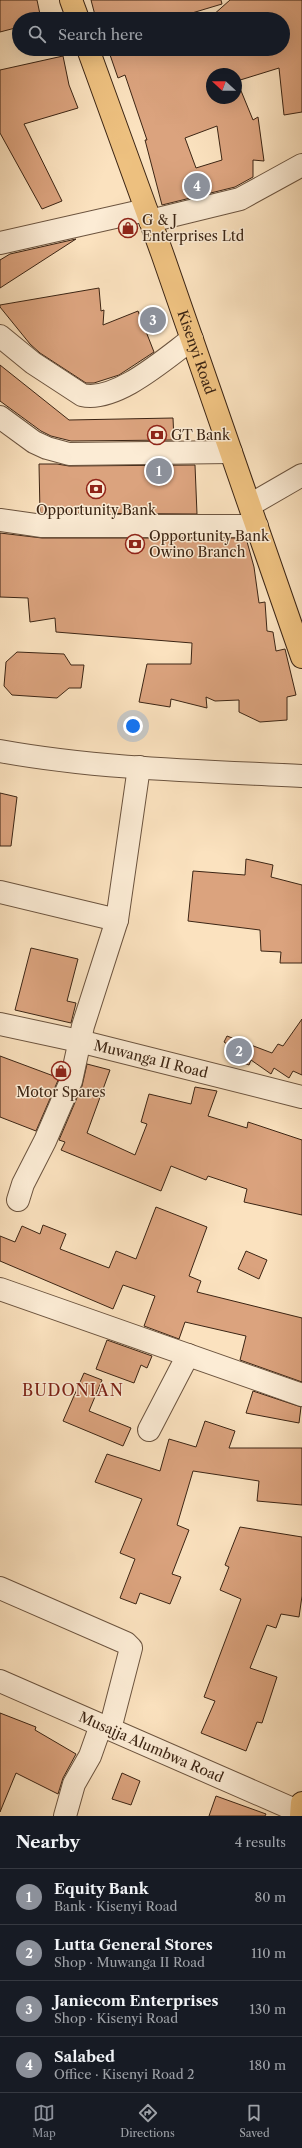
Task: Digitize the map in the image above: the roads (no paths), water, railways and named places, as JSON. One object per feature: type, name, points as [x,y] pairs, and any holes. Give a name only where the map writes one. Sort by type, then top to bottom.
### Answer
[{"type":"main road","points":[[71,0],[75,12]]},
{"type":"main road","name":"Kisenyi Road","points":[[91,56],[192,339],[302,657]]},
{"type":"street","points":[[0,243],[240,199],[302,165]]},
{"type":"street","points":[[0,336],[33,363],[82,395],[92,397],[104,394],[142,378],[192,339]]},
{"type":"street","points":[[0,417],[34,442],[46,448],[69,454],[231,452]]},
{"type":"street","points":[[250,505],[302,475]]},
{"type":"street","points":[[0,520],[42,526],[257,526]]},
{"type":"street","points":[[0,751],[40,758],[139,767],[302,776]]},
{"type":"street","points":[[18,1200],[23,1184],[45,1141],[68,1088],[79,1041],[117,920],[122,872],[139,767]]},
{"type":"street","points":[[0,892],[117,920]]},
{"type":"street","name":"Muwanga II Road","points":[[0,1024],[79,1041],[302,1097]]},
{"type":"street","points":[[0,1289],[302,1395]]},
{"type":"street","points":[[149,1430],[188,1355]]},
{"type":"street","points":[[0,1588],[126,1643],[131,1648],[106,1727],[74,1784],[65,1816]]},
{"type":"street","name":"Musajja Alumbwa Road","points":[[0,1681],[301,1811]]},
{"type":"place","name":"Salabed","points":[[197,186]]},
{"type":"place","name":"G & J Enterprises Ltd","points":[[128,228]]},
{"type":"place","name":"Janiecom Enterprises","points":[[153,320]]},
{"type":"place","name":"GT Bank","points":[[157,435]]},
{"type":"place","name":"Equity Bank","points":[[159,471]]},
{"type":"place","name":"Opportunity Bank","points":[[96,489]]},
{"type":"place","name":"Opportunity Bank Owino Branch","points":[[135,544]]},
{"type":"place","name":"Lutta General Stores","points":[[239,1051]]},
{"type":"place","name":"Motor Spares","points":[[61,1071]]},
{"type":"district","name":"BUDONIAN","points":[[73,1390]]}]
